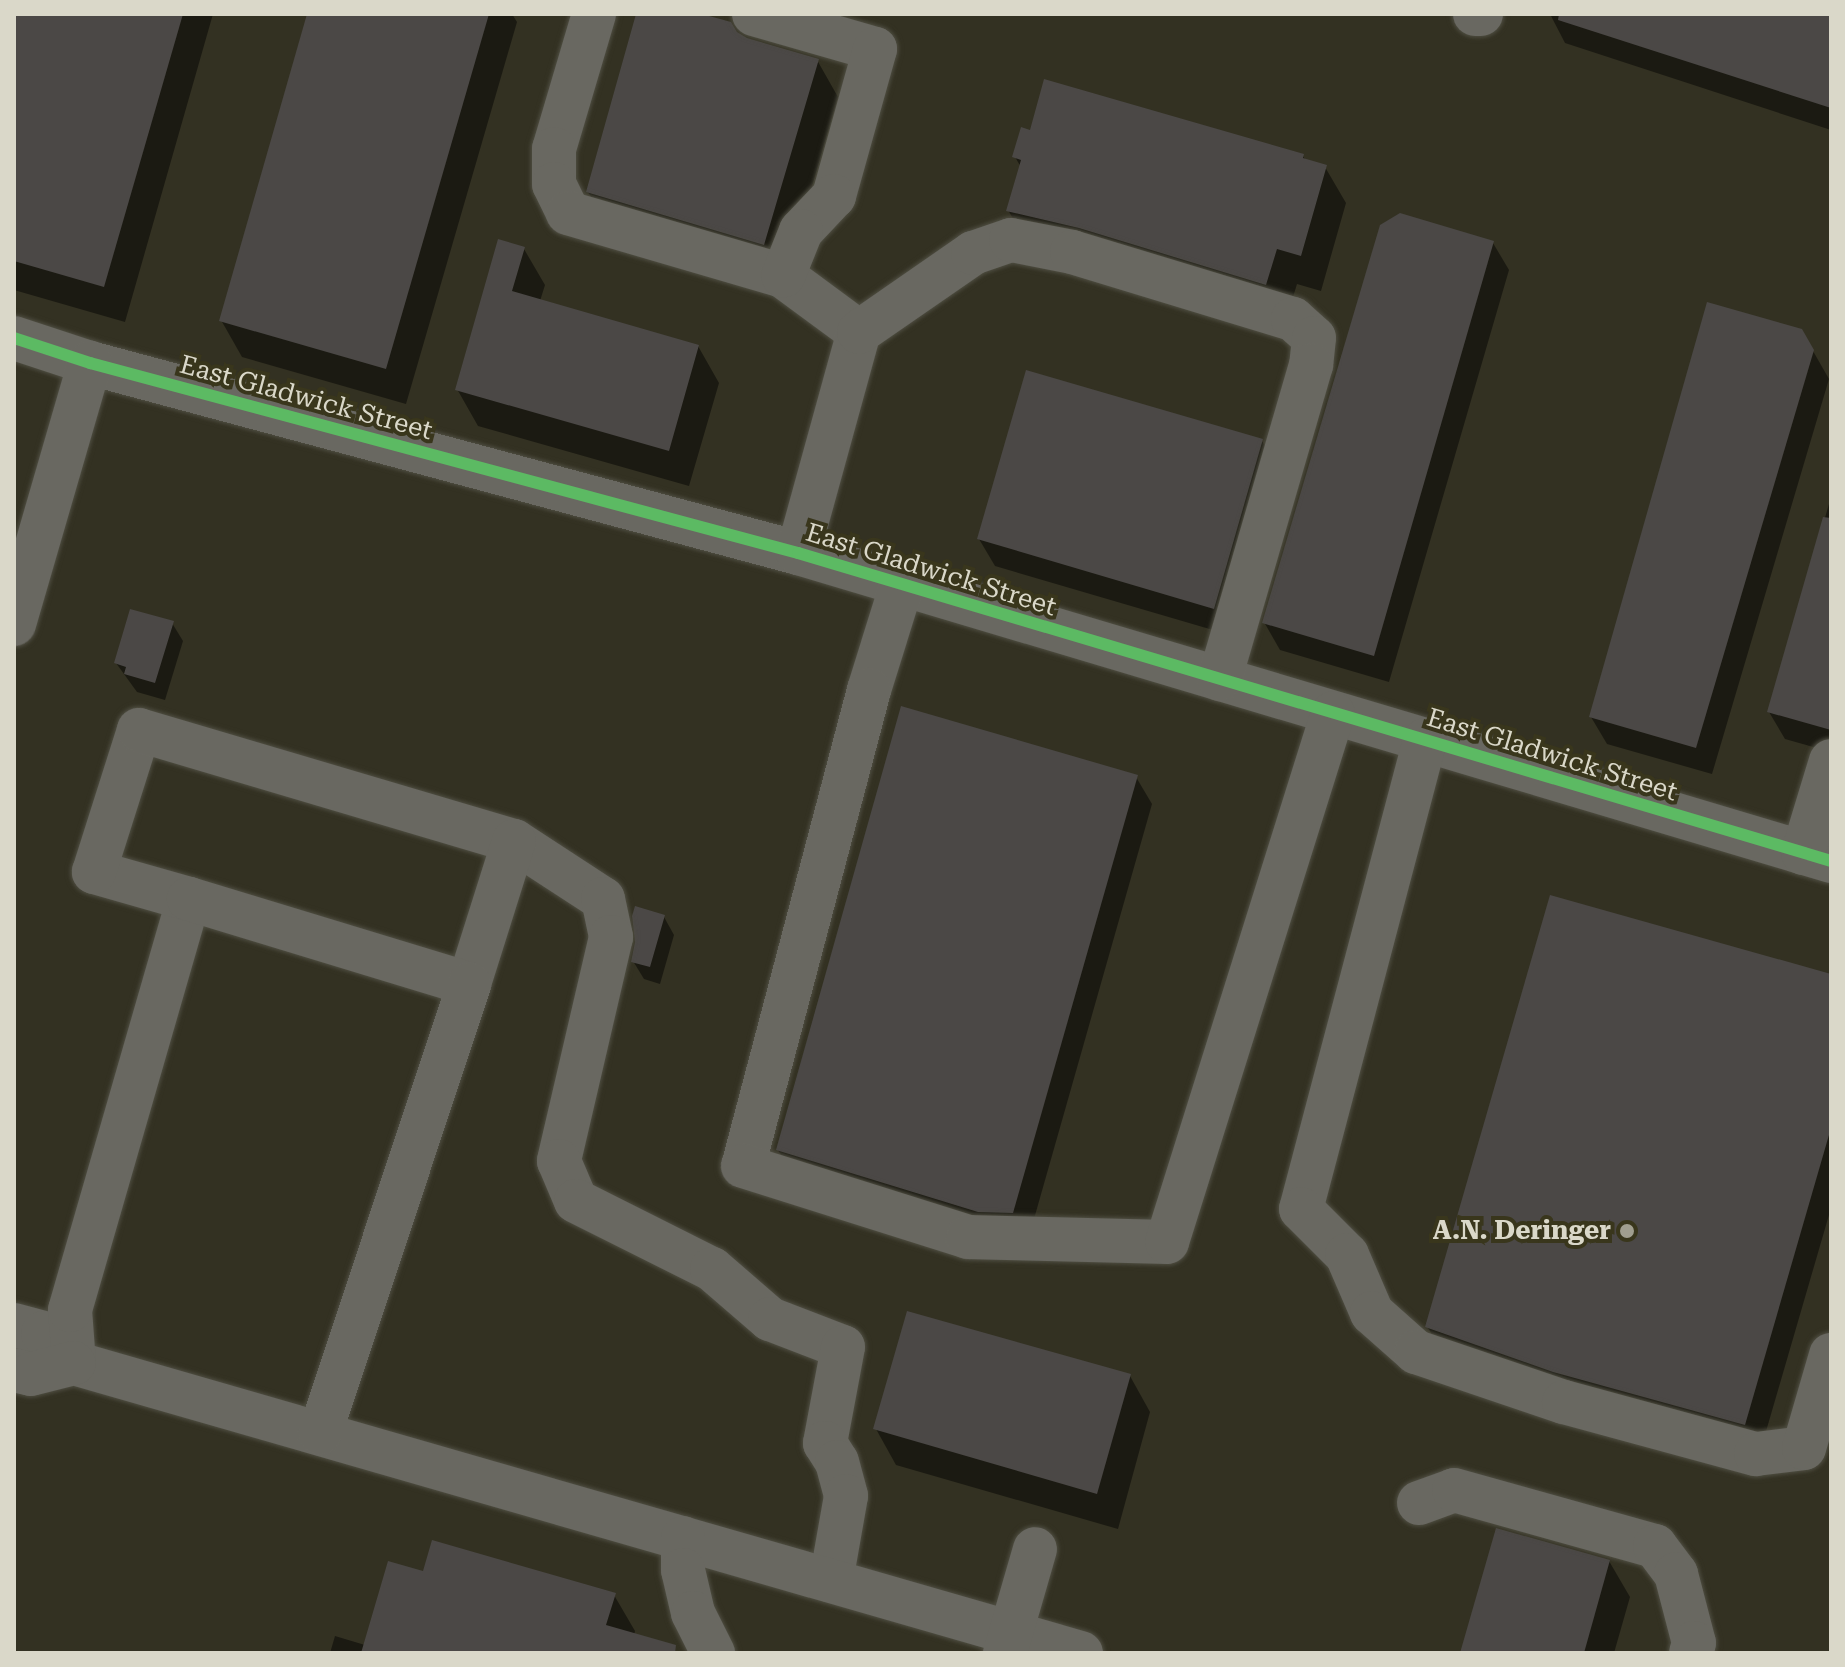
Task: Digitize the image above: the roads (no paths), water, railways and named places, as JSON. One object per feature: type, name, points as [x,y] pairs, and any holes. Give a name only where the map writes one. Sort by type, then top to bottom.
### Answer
[{"type":"street","points":[[594,14],[554,149],[554,184],[568,213],[783,276],[859,332]]},
{"type":"street","points":[[754,14],[875,49],[834,196],[801,231],[783,276]]},
{"type":"street","points":[[798,553],[859,332],[973,253],[1011,240],[1072,252],[1293,319],[1314,338],[1311,365],[1220,679]]},
{"type":"street","name":"East Gladwick Street","points":[[14,338],[90,363],[798,553],[1817,857]]},
{"type":"street","points":[[16,613],[90,363]]},
{"type":"street","points":[[902,584],[869,690],[743,1166],[968,1237],[1167,1242],[1333,713]]},
{"type":"street","points":[[469,984],[94,872],[139,730],[514,841],[603,899],[611,937],[559,1161],[576,1201],[712,1269],[770,1319],[843,1347],[825,1443],[837,1462],[846,1496],[831,1581]]},
{"type":"street","points":[[1425,740],[1301,1209],[1347,1255],[1372,1313],[1416,1352],[1564,1402],[1756,1454],[1818,1454],[1831,1355]]},
{"type":"street","points":[[1817,857],[1831,761]]},
{"type":"street","points":[[320,1433],[514,841]]},
{"type":"street","points":[[74,1363],[70,1310],[189,899]]},
{"type":"street","points":[[14,1325],[43,1333],[74,1363],[831,1581],[1008,1643],[1081,1653]]},
{"type":"street","points":[[14,1370],[31,1374],[74,1363]]},
{"type":"street","points":[[1419,1503],[1454,1490],[1655,1546],[1676,1574],[1694,1643],[1691,1653]]},
{"type":"street","points":[[683,1538],[683,1570],[693,1613],[713,1653]]},
{"type":"street","points":[[1008,1643],[1035,1549]]},
{"type":"place","name":"A.N. Deringer","points":[[1627,1231]]}]
